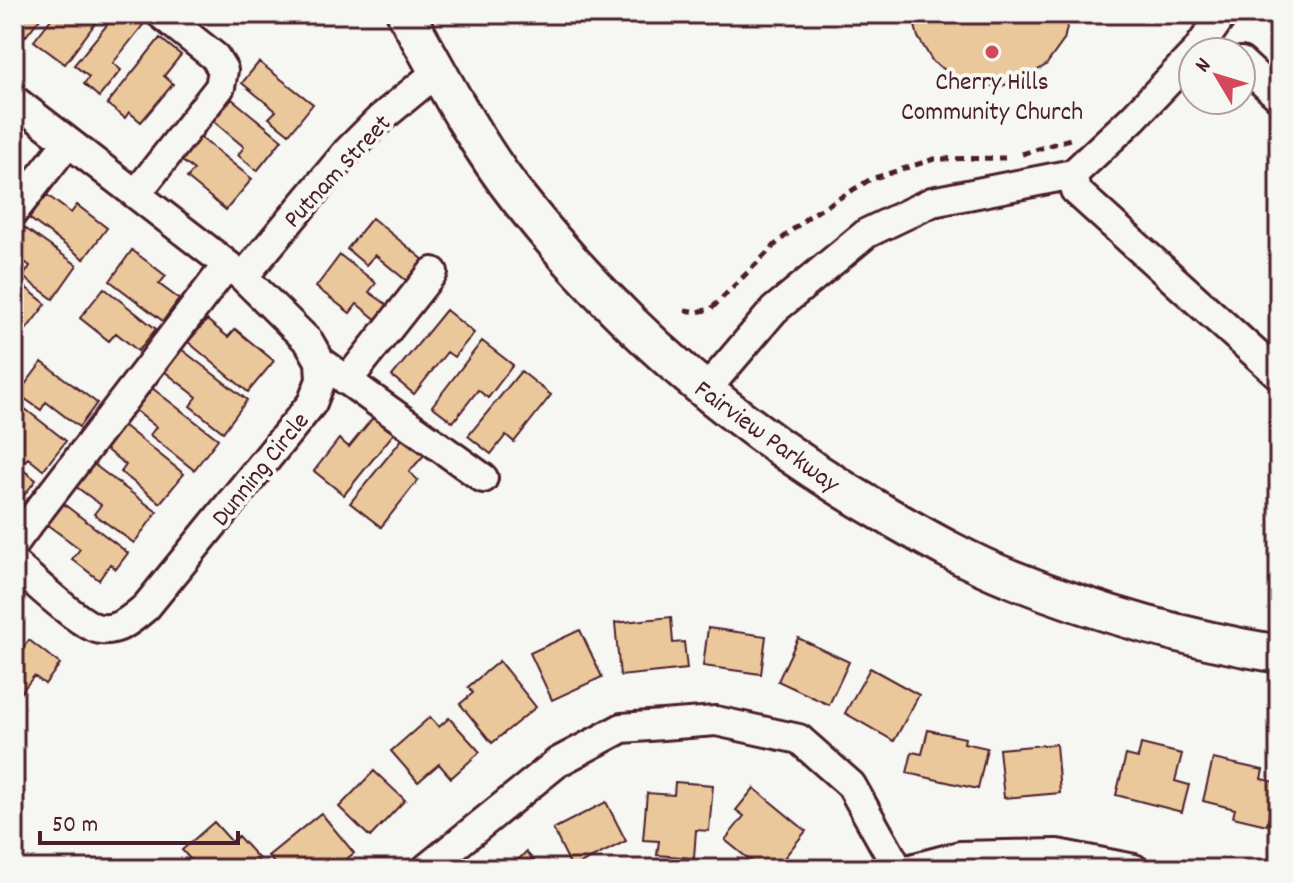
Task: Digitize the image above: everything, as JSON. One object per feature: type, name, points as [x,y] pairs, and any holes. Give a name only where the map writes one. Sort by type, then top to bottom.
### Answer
[{"type":"main road","name":"Fairview Parkway","points":[[406,14],[478,140],[527,208],[571,261],[635,330],[775,447],[925,538],[1011,579],[1129,620],[1279,654]]},
{"type":"street","points":[[136,194],[220,87],[223,70],[215,57],[161,14]]},
{"type":"street","name":"Putnam Street","points":[[14,543],[235,271],[381,118],[438,71]]},
{"type":"street","points":[[705,391],[774,310],[867,233],[932,202],[1073,174],[1177,75]]},
{"type":"street","points":[[1257,77],[1279,97]]},
{"type":"street","points":[[14,100],[235,271],[309,342],[320,361],[483,478]]},
{"type":"street","points":[[14,211],[68,142]]},
{"type":"street","points":[[1073,174],[1075,190],[1279,375]]},
{"type":"street","points":[[347,381],[433,272]]},
{"type":"street","name":"Dunning Circle","points":[[14,564],[83,622],[101,629],[125,624],[146,607],[312,403],[321,380],[320,361]]},
{"type":"street","points":[[426,869],[558,762],[622,728],[716,721],[799,739],[851,785],[898,869]]},
{"type":"street","points":[[911,869],[960,856],[1057,854],[1134,869]]},
{"type":"building","points":[[14,14],[43,14],[26,36],[14,26]]},
{"type":"building","points":[[55,14],[92,14],[90,16],[97,21],[65,64],[34,41]]},
{"type":"building","points":[[116,14],[129,14],[143,25],[113,63],[121,70],[99,97],[84,84],[89,77],[74,65]]},
{"type":"building","name":"Cherry Hills Community Church","points":[[912,14],[1070,14],[1064,40],[1046,65],[1020,81],[1001,86],[981,86],[964,82],[933,62],[918,37]]},
{"type":"building","points":[[160,38],[181,55],[164,76],[173,84],[141,122],[129,112],[125,118],[107,104]]},
{"type":"building","points":[[259,62],[313,104],[289,134],[269,118],[276,111],[242,83]]},
{"type":"building","points":[[232,99],[282,140],[257,171],[238,155],[244,147],[213,121]]},
{"type":"building","points":[[200,137],[252,179],[226,210],[187,178],[194,170],[181,160]]},
{"type":"building","points":[[47,195],[71,213],[77,205],[107,228],[84,259],[29,218]]},
{"type":"building","points":[[372,218],[425,261],[408,282],[375,255],[366,265],[347,249]]},
{"type":"building","points":[[22,226],[77,265],[53,299],[23,277],[30,266],[14,254],[14,237]]},
{"type":"building","points":[[132,250],[166,276],[159,284],[179,299],[163,321],[110,281]]},
{"type":"building","points":[[340,255],[376,283],[369,292],[389,306],[378,321],[357,304],[350,313],[316,287]]},
{"type":"building","points":[[14,278],[46,304],[25,331],[14,323]]},
{"type":"building","points":[[104,288],[156,329],[138,351],[116,333],[109,341],[80,318]]},
{"type":"building","points":[[446,310],[474,333],[454,357],[447,352],[414,394],[392,376]]},
{"type":"building","points":[[207,320],[228,337],[235,329],[274,361],[248,392],[188,342]]},
{"type":"building","points":[[482,341],[513,365],[488,398],[478,390],[453,422],[432,406]]},
{"type":"building","points":[[181,349],[247,400],[223,432],[190,406],[197,397],[164,371]]},
{"type":"building","points":[[42,362],[97,403],[79,427],[46,402],[41,410],[18,394]]},
{"type":"building","points":[[521,371],[551,395],[514,442],[506,435],[491,454],[468,436]]},
{"type":"building","points":[[152,388],[218,439],[194,470],[150,435],[156,427],[135,410]]},
{"type":"building","points":[[15,401],[66,441],[43,470],[14,452]]},
{"type":"building","points":[[375,415],[395,432],[344,495],[314,471],[339,439],[349,447]]},
{"type":"building","points":[[123,425],[184,474],[160,503],[121,472],[126,465],[104,448]]},
{"type":"building","points":[[403,438],[424,455],[409,472],[418,480],[381,527],[350,503]]},
{"type":"building","points":[[14,463],[36,480],[18,503],[14,499]]},
{"type":"building","points":[[92,463],[157,512],[134,543],[94,514],[101,505],[75,486]]},
{"type":"building","points":[[61,502],[128,553],[116,569],[110,564],[99,580],[72,559],[80,549],[45,523]]},
{"type":"building","points":[[671,617],[673,643],[684,642],[687,669],[620,676],[615,623]]},
{"type":"building","points":[[708,628],[766,636],[761,674],[703,666]]},
{"type":"building","points":[[580,630],[602,677],[552,700],[530,653]]},
{"type":"building","points":[[798,638],[849,662],[829,705],[778,681]]},
{"type":"building","points":[[29,640],[60,664],[45,684],[34,676],[15,700],[14,660]]},
{"type":"building","points":[[499,661],[536,707],[492,743],[460,704],[473,693],[468,687]]},
{"type":"building","points":[[870,668],[919,695],[894,741],[845,713]]},
{"type":"building","points":[[430,717],[439,727],[449,718],[480,752],[451,778],[439,764],[418,782],[391,751]]},
{"type":"building","points":[[928,730],[965,738],[964,743],[987,748],[978,789],[907,773],[912,752],[922,754]]},
{"type":"building","points":[[1056,744],[1060,793],[1004,798],[999,749]]},
{"type":"building","points":[[1141,744],[1182,754],[1175,781],[1189,785],[1182,812],[1116,795],[1126,755],[1138,758]]},
{"type":"building","points":[[1213,759],[1263,770],[1261,779],[1276,782],[1267,825],[1233,817],[1235,809],[1203,801]]},
{"type":"building","points":[[374,771],[405,800],[370,837],[339,807]]},
{"type":"building","points":[[675,782],[713,785],[709,831],[696,830],[694,858],[657,855],[659,841],[643,840],[647,793],[674,795]]},
{"type":"building","points":[[754,788],[806,831],[775,869],[761,869],[725,840],[744,816],[736,810]]},
{"type":"building","points":[[606,802],[626,841],[572,868],[553,829]]},
{"type":"building","points":[[321,813],[354,853],[334,869],[279,869],[268,856]]},
{"type":"building","points":[[214,822],[232,842],[238,836],[259,859],[248,869],[179,869],[190,859],[182,850]]},
{"type":"building","points":[[526,852],[542,869],[509,869]]},
{"type":"place","name":"Cherry Hills Community Church","points":[[992,52]]}]
